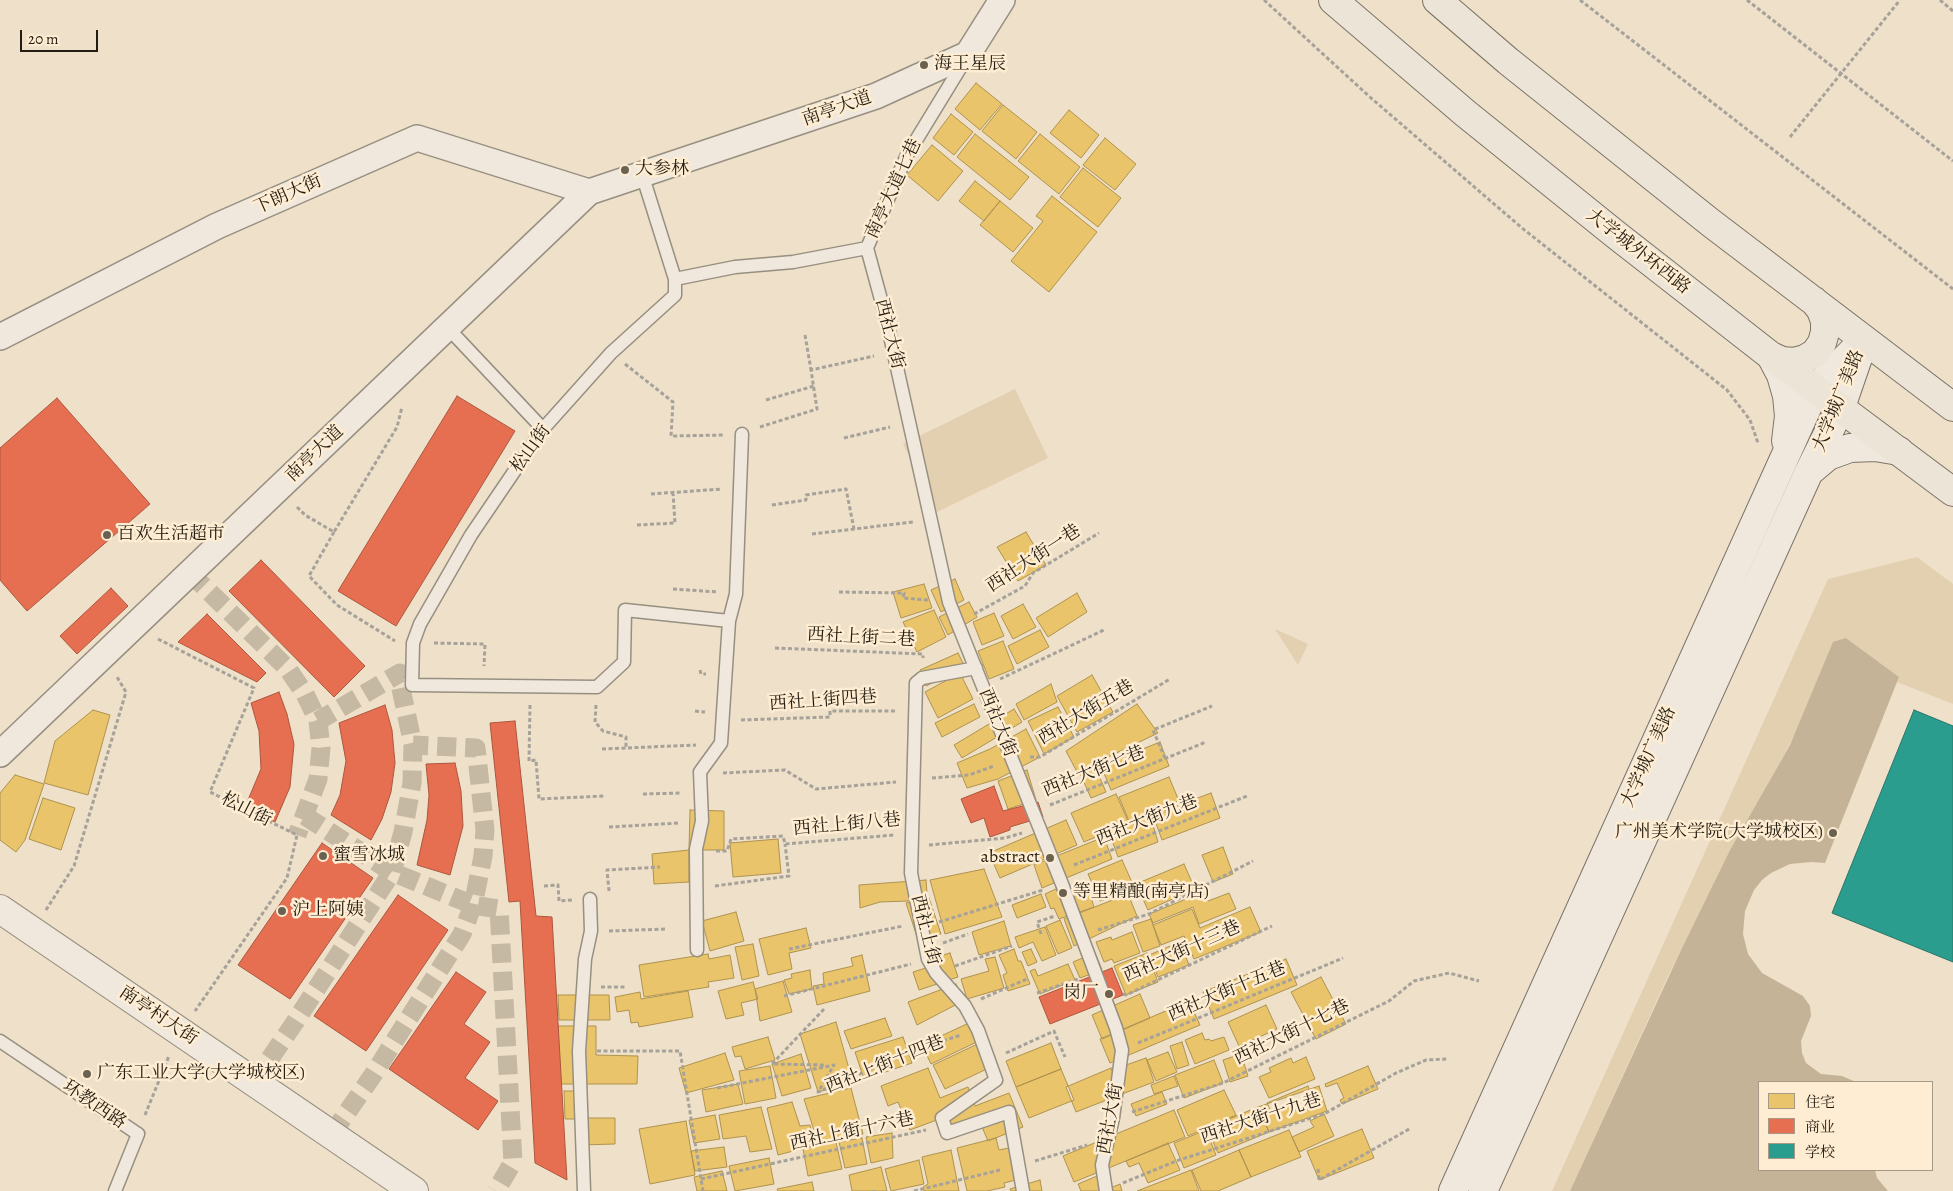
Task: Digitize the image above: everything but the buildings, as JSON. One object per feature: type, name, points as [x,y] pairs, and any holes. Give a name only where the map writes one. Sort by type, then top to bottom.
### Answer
[{"type":"main road","name":"大学城外环西路","points":[[1333,0],[1472,119],[1615,234],[1771,356],[1953,492]]},
{"type":"main road","points":[[1437,0],[1508,61],[1711,223],[1953,407]]},
{"type":"main road","points":[[1771,356],[1788,362],[1805,359],[1815,353],[1822,343],[1826,332],[1821,310],[1814,301]]},
{"type":"main road","name":"大学城广美路","points":[[1453,1191],[1816,388],[1864,340]]},
{"type":"main road","name":"大学城广美路","points":[[1484,1191],[1808,474],[1841,407],[1864,340]]},
{"type":"main road","points":[[1771,356],[1781,375],[1788,396],[1789,416],[1782,462]]},
{"type":"main road","points":[[1808,474],[1828,456],[1850,448],[1875,447],[1899,451]]},
{"type":"main road","name":"南亭村大街","points":[[0,910],[414,1191]]},
{"type":"street","points":[[968,54],[1002,0]]},
{"type":"street","name":"南亭大道","points":[[0,754],[589,192],[876,96],[968,54]]},
{"type":"street","name":"下朗大街","points":[[0,337],[217,226],[417,138],[589,192]]},
{"type":"lane","name":"南亭大道七巷","points":[[867,248],[907,154],[968,54]]},
{"type":"lane","points":[[642,174],[675,279],[735,267],[793,262],[867,248]]},
{"type":"lane","name":"西社大街","points":[[867,248],[894,352],[949,602],[1057,871],[1096,973],[1122,1050],[1113,1118],[1102,1165],[1106,1190]]},
{"type":"lane","name":"松山街","points":[[675,279],[675,295],[611,353],[543,429],[471,535],[420,624],[413,643],[412,685],[597,687],[624,662],[625,610],[729,621]]},
{"type":"lane","points":[[447,327],[543,429]]},
{"type":"lane","points":[[697,950],[696,849],[702,821],[700,772],[721,743],[729,621],[736,594],[740,488],[748,432]]},
{"type":"lane","points":[[922,678],[976,668]]},
{"type":"lane","name":"西社上街","points":[[922,678],[916,683],[911,873],[927,954],[936,973],[965,1006],[978,1030],[996,1080],[942,1118],[947,1133],[1009,1112],[1023,1191]]},
{"type":"lane","points":[[584,1191],[579,1051],[585,959],[591,931],[590,899]]},
{"type":"lane","name":"环教西路","points":[[0,1041],[138,1134],[115,1191]]},
{"type":"path","points":[[1264,0],[1371,98],[1522,228],[1727,390],[1750,420],[1757,438],[1758,447]]},
{"type":"path","points":[[1580,0],[1953,289]]},
{"type":"path","points":[[1748,0],[1953,161]]},
{"type":"path","points":[[1790,137],[1900,0]]},
{"type":"path","points":[[1940,0],[1953,11]]},
{"type":"path","points":[[611,353],[673,402],[671,436],[748,432],[818,409],[805,335]]},
{"type":"path","points":[[811,370],[894,352]]},
{"type":"path","points":[[766,400],[814,386]]},
{"type":"path","points":[[399,644],[337,605],[309,576],[397,427],[403,401]]},
{"type":"path","points":[[844,438],[910,423]]},
{"type":"path","points":[[279,488],[305,515],[334,532]]},
{"type":"path","points":[[650,494],[740,488]]},
{"type":"path","points":[[772,505],[806,500],[806,495],[846,489],[854,529]]},
{"type":"path","points":[[637,526],[676,523],[674,493]]},
{"type":"path","points":[[812,534],[931,520]]},
{"type":"path","name":"西社大街一巷","points":[[958,622],[1025,586],[1033,573],[1099,533]]},
{"type":"path","points":[[673,589],[736,594]]},
{"type":"path","points":[[839,592],[904,593],[903,598],[949,602]]},
{"type":"path","name":"松山街","points":[[134,626],[254,688],[210,792],[297,835],[286,878],[180,1032]]},
{"type":"path","points":[[1006,676],[1104,630]]},
{"type":"path","points":[[413,643],[486,644],[484,686]]},
{"type":"path","name":"西社上街二巷","points":[[775,648],[923,654],[922,678]]},
{"type":"path","points":[[32,931],[74,866],[126,692],[104,656]]},
{"type":"path","name":"西社大街五巷","points":[[1011,756],[1040,757],[1170,679]]},
{"type":"path","points":[[530,687],[529,760],[536,760],[539,799],[605,796]]},
{"type":"path","points":[[596,701],[595,722],[603,731],[626,737],[626,748]]},
{"type":"path","name":"西社大街七巷","points":[[1165,758],[1153,730],[1212,706]]},
{"type":"path","name":"西社上街四巷","points":[[733,720],[830,717],[830,711],[916,711]]},
{"type":"path","name":"西社大街七巷","points":[[1033,812],[1206,742]]},
{"type":"path","points":[[602,749],[721,743]]},
{"type":"path","points":[[729,772],[785,770],[816,789],[968,775],[994,766]]},
{"type":"path","points":[[643,794],[701,792]]},
{"type":"path","name":"西社大街九巷","points":[[1057,871],[1247,796]]},
{"type":"path","points":[[609,827],[678,823]]},
{"type":"path","points":[[911,847],[1005,838],[1040,828]]},
{"type":"path","name":"西社上街八巷","points":[[785,844],[912,834]]},
{"type":"path","name":"西社上街八巷","points":[[709,851],[727,851],[731,839],[783,836],[789,876],[710,887]]},
{"type":"path","points":[[1081,935],[1149,914],[1254,861]]},
{"type":"path","points":[[789,949],[921,925],[1062,884]]},
{"type":"path","points":[[1041,934],[1037,922],[1072,911]]},
{"type":"path","name":"西社大街十三巷","points":[[1103,994],[1111,991],[1126,995],[1272,926]]},
{"type":"path","points":[[591,931],[666,929]]},
{"type":"path","points":[[784,996],[927,954],[968,934]]},
{"type":"path","points":[[936,973],[1012,946]]},
{"type":"path","name":"西社大街十五巷","points":[[1122,1050],[1343,958]]},
{"type":"path","points":[[1038,992],[1096,973]]},
{"type":"path","name":"西社大街十七巷","points":[[1113,1118],[1223,1083],[1389,1001],[1414,981],[1449,973],[1480,981]]},
{"type":"path","points":[[965,1006],[1027,979]]},
{"type":"path","name":"西社上街十四巷","points":[[824,1009],[772,1064],[834,1065]]},
{"type":"path","name":"西社上街十四巷","points":[[834,1065],[818,1092],[917,1049],[978,1030]]},
{"type":"path","points":[[990,1061],[1054,1031],[1066,1057]]},
{"type":"path","points":[[138,1134],[180,1032]]},
{"type":"path","points":[[579,1051],[680,1052],[703,1191]]},
{"type":"path","name":"西社大街十九巷","points":[[1106,1190],[1176,1161],[1324,1114],[1396,1072],[1426,1060],[1448,1059]]},
{"type":"path","name":"西社上街十四巷","points":[[717,1088],[834,1065]]},
{"type":"path","points":[[1318,1168],[1319,1180],[1411,1128]]},
{"type":"path","name":"西社上街十六巷","points":[[701,1179],[932,1129]]},
{"type":"path","points":[[914,1191],[1018,1166],[1067,1151]]},
{"type":"shaded area","points":[[1015,389],[1048,458],[937,512],[903,444]]},
{"type":"shaded area","points":[[1917,557],[1953,584],[1953,704],[1897,682],[1899,677],[1846,638],[1779,764],[1730,850],[1667,978],[1570,1191],[1552,1191],[1828,579]]},
{"type":"shaded area","points":[[1275,629],[1308,644],[1298,665]]},
{"type":"shaded area","points":[[1846,638],[1899,677],[1825,863],[1790,864],[1771,873],[1762,880],[1754,890],[1745,911],[1743,934],[1748,954],[1762,973],[1803,996],[1810,1006],[1811,1016],[1801,1041],[1802,1053],[1806,1063],[1821,1074],[1842,1076],[1854,1081],[1758,1081],[1758,1171],[1875,1171],[1877,1178],[1888,1191],[1570,1191],[1681,950],[1730,850],[1790,745],[1833,642]]},
{"type":"tunnel","points":[[190,573],[288,669],[305,694],[318,721],[321,748],[318,779],[297,835]]},
{"type":"tunnel","points":[[254,1082],[392,872],[403,832],[412,783],[413,745],[400,684],[400,673],[318,721]]},
{"type":"tunnel","points":[[332,1134],[373,1075],[462,934],[473,905],[483,856],[485,830],[476,748],[413,745]]},
{"type":"tunnel","points":[[305,816],[392,872],[473,905],[499,909],[513,1162],[496,1191]]},
{"type":"place","name":"海王星辰","points":[[924,65]]},
{"type":"place","name":"大参林","points":[[625,170]]},
{"type":"place","name":"百欢生活超市","points":[[107,535]]},
{"type":"place","name":"广州美术学院(大学城校区)","points":[[1833,833]]},
{"type":"place","name":"蜜雪冰城","points":[[323,856]]},
{"type":"place","name":"abstract","points":[[1050,858]]},
{"type":"place","name":"等里精酿(南亭店)","points":[[1063,893]]},
{"type":"place","name":"沪上阿姨","points":[[282,911]]},
{"type":"place","name":"岗厂","points":[[1109,994]]},
{"type":"place","name":"广东工业大学(大学城校区)","points":[[87,1074]]}]
